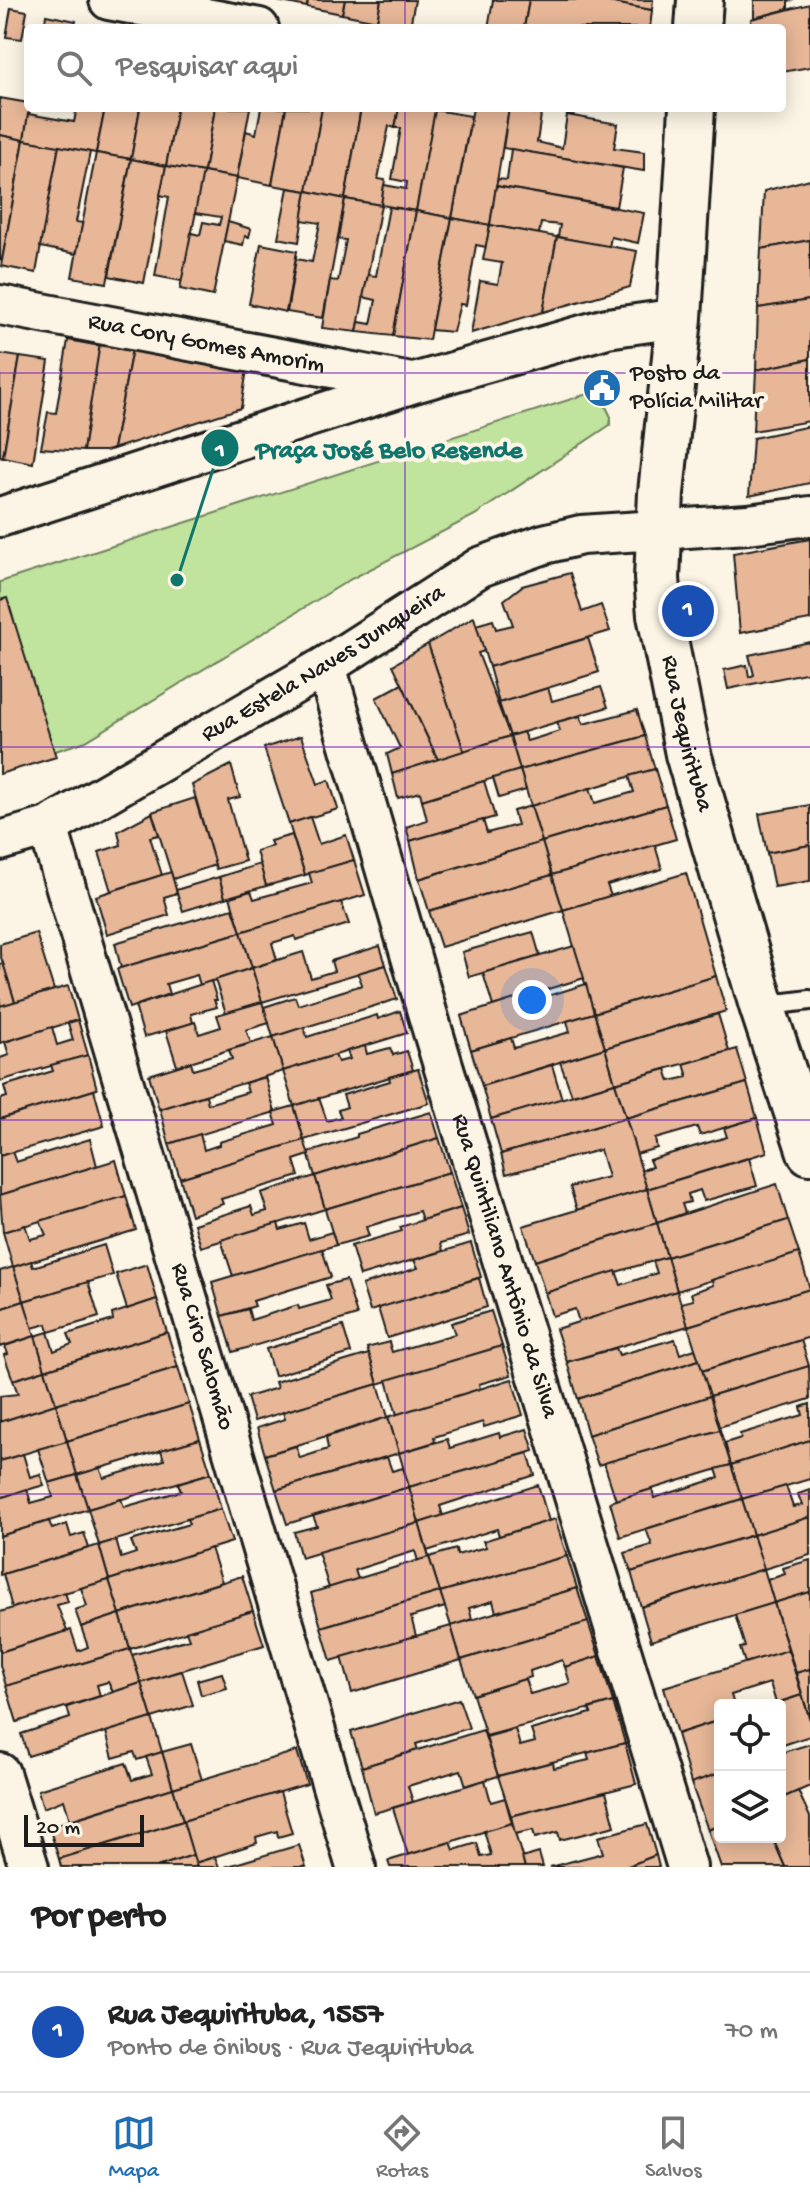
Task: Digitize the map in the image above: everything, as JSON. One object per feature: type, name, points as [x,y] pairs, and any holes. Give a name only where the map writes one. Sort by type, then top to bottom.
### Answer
[{"type":"street","points":[[109,0],[238,24]]},
{"type":"street","points":[[698,24],[700,0]]},
{"type":"street","name":"Rua Jequirituba","points":[[691,112],[679,318],[660,528],[657,578],[660,615],[688,754],[762,1006],[810,1152]]},
{"type":"street","name":"Rua Cory Gomes Amorim","points":[[0,305],[414,383]]},
{"type":"street","points":[[0,517],[414,383],[607,328],[679,318]]},
{"type":"street","name":"Rua Estela Naves Junqueira","points":[[0,841],[48,827],[326,666],[480,567],[544,544],[581,535],[748,524],[810,516]]},
{"type":"street","name":"Rua Quintiliano Antônio da Silva","points":[[326,666],[436,1044],[687,1867]]},
{"type":"street","name":"Rua Ciro Salomão","points":[[48,827],[356,1867]]},
{"type":"street","points":[[0,1773],[29,1867]]},
{"type":"lane","points":[[762,1006],[810,1000]]},
{"type":"green space","points":[[600,394],[611,417],[610,425],[475,515],[351,579],[86,741],[0,769],[0,582],[584,395]]},
{"type":"building","points":[[272,0],[308,0],[307,7]]},
{"type":"building","points":[[308,0],[345,0],[342,14],[307,7]]},
{"type":"building","points":[[345,0],[381,0],[377,21],[342,14]]},
{"type":"building","points":[[381,0],[415,0],[411,24],[377,21]]},
{"type":"building","points":[[493,0],[529,0],[525,24],[489,24]]},
{"type":"building","points":[[529,0],[598,0],[652,10],[650,24],[525,24]]},
{"type":"building","points":[[598,0],[653,0],[652,10]]},
{"type":"building","points":[[754,0],[794,0],[788,1],[788,9],[754,18]]},
{"type":"building","points":[[810,4],[810,67],[786,71],[786,24],[751,24],[751,19]]},
{"type":"building","points":[[11,8],[27,11],[22,39],[6,37]]},
{"type":"building","points":[[46,15],[76,21],[75,24],[45,24]]},
{"type":"building","points":[[0,98],[24,102],[24,112],[29,112],[24,140],[0,135]]},
{"type":"building","points":[[76,112],[104,112],[96,153],[24,140],[28,114],[74,122]]},
{"type":"building","points":[[104,112],[139,112],[131,159],[96,153]]},
{"type":"building","points":[[139,112],[176,112],[166,166],[131,159]]},
{"type":"building","points":[[176,112],[214,112],[204,172],[166,166]]},
{"type":"building","points":[[214,112],[249,112],[237,178],[204,172]]},
{"type":"building","points":[[260,112],[285,112],[272,185],[237,178],[246,131],[256,134]]},
{"type":"building","points":[[285,112],[321,112],[307,191],[272,185]]},
{"type":"building","points":[[321,112],[360,112],[345,199],[307,191]]},
{"type":"building","points":[[360,112],[398,112],[395,128],[389,126],[378,179],[385,180],[381,205],[345,199]]},
{"type":"building","points":[[398,112],[435,112],[416,211],[381,205],[384,185],[406,189],[407,182],[392,179],[401,128],[395,128]]},
{"type":"building","points":[[435,112],[471,116],[452,218],[416,211]]},
{"type":"building","points":[[472,112],[508,112],[490,225],[452,218]]},
{"type":"building","points":[[508,112],[541,115],[537,142],[562,148],[567,115],[618,124],[614,148],[644,152],[644,171],[503,148]]},
{"type":"building","points":[[0,135],[24,140],[2,260],[0,260]]},
{"type":"building","points":[[24,140],[59,146],[36,273],[1,266]]},
{"type":"building","points":[[59,146],[90,152],[76,222],[83,223],[76,254],[40,247]]},
{"type":"building","points":[[511,149],[623,168],[616,207],[496,186],[498,179],[507,180]]},
{"type":"building","points":[[96,153],[131,159],[107,283],[72,277]]},
{"type":"building","points":[[131,159],[166,166],[144,283],[109,276]]},
{"type":"building","points":[[166,166],[204,172],[182,281],[155,276],[169,197],[160,195]]},
{"type":"building","points":[[203,172],[237,178],[213,296],[180,289],[191,233],[200,235],[203,222],[219,225],[221,217],[195,213]]},
{"type":"building","points":[[810,179],[810,240],[761,249],[764,191]]},
{"type":"building","points":[[496,186],[644,213],[638,243],[611,237],[609,247],[558,237],[560,225],[541,223],[539,234],[490,225]]},
{"type":"building","points":[[288,188],[307,191],[299,242],[278,238]]},
{"type":"building","points":[[307,191],[345,199],[323,318],[287,312],[296,259],[312,262],[320,223],[302,220]]},
{"type":"building","points":[[345,199],[381,205],[357,332],[322,328],[330,280],[338,281],[346,240],[338,239]]},
{"type":"building","points":[[389,207],[416,211],[393,336],[357,332],[359,322],[371,324],[376,300],[363,297],[368,275],[376,276]]},
{"type":"building","points":[[416,211],[452,218],[429,340],[393,336]]},
{"type":"building","points":[[452,218],[490,225],[486,247],[476,245],[466,305],[460,304],[453,332],[431,330]]},
{"type":"building","points":[[228,222],[251,229],[243,245],[224,241]]},
{"type":"building","points":[[490,225],[557,237],[543,312],[471,333],[480,281],[498,284],[502,263],[483,260]]},
{"type":"building","points":[[557,237],[637,251],[630,287],[543,312]]},
{"type":"building","points":[[810,240],[810,300],[758,308],[761,249]]},
{"type":"building","points":[[261,244],[297,251],[286,312],[249,304]]},
{"type":"building","points":[[810,300],[810,359],[756,370],[758,308]]},
{"type":"building","points":[[68,340],[100,346],[83,451],[41,448],[48,412],[56,413]]},
{"type":"building","points":[[100,343],[132,349],[113,449],[83,451]]},
{"type":"building","points":[[132,349],[247,369],[241,408],[113,449]]},
{"type":"building","points":[[0,354],[20,357],[3,457],[0,456]]},
{"type":"building","points":[[20,357],[49,361],[33,463],[3,457]]},
{"type":"building","points":[[810,359],[810,421],[753,431],[756,370]]},
{"type":"building","points":[[810,426],[810,483],[749,496],[753,438]]},
{"type":"building","points":[[810,539],[810,620],[740,633],[733,553]]},
{"type":"building","points":[[570,573],[582,612],[601,605],[610,631],[489,667],[476,625],[493,620],[496,629],[513,625],[504,600],[522,586]]},
{"type":"building","points":[[7,598],[56,757],[0,774],[0,600]]},
{"type":"building","points":[[474,617],[484,651],[478,653],[510,736],[464,751],[428,644]]},
{"type":"building","points":[[588,638],[599,672],[499,703],[489,667]]},
{"type":"building","points":[[810,642],[810,672],[728,689],[724,670],[747,665],[749,677],[754,675],[749,655]]},
{"type":"building","points":[[428,644],[464,751],[438,760],[393,665]]},
{"type":"building","points":[[402,684],[438,760],[392,774],[387,754],[400,748],[376,698]]},
{"type":"building","points":[[601,687],[608,707],[510,736],[499,703],[548,688],[552,701]]},
{"type":"building","points":[[637,710],[645,736],[520,770],[510,736],[523,732],[527,741],[560,731],[557,722],[580,716],[583,724]]},
{"type":"building","points":[[301,736],[318,784],[329,780],[338,809],[289,824],[264,748]]},
{"type":"building","points":[[510,736],[520,770],[422,800],[420,792],[398,798],[392,774]]},
{"type":"building","points":[[645,736],[655,769],[531,806],[520,770]]},
{"type":"building","points":[[231,765],[240,797],[228,800],[245,861],[216,869],[192,785]]},
{"type":"building","points":[[655,769],[666,805],[542,842],[531,806],[590,788],[595,803],[634,792],[629,776]]},
{"type":"building","points":[[520,770],[526,790],[499,798],[493,778]]},
{"type":"building","points":[[484,781],[495,817],[410,841],[406,827],[427,820],[422,800]]},
{"type":"building","points":[[195,798],[215,865],[173,879],[152,812]]},
{"type":"building","points":[[666,805],[676,839],[552,875],[542,842]]},
{"type":"building","points":[[810,805],[810,845],[767,853],[759,814]]},
{"type":"building","points":[[531,806],[542,842],[419,879],[410,841],[483,820],[487,833],[517,825],[513,811]]},
{"type":"building","points":[[152,813],[159,835],[150,837],[162,875],[111,891],[99,852],[121,845],[118,831]]},
{"type":"building","points":[[310,817],[319,844],[346,835],[354,860],[305,875],[289,824]]},
{"type":"building","points":[[292,835],[305,875],[266,886],[256,851],[272,846],[270,841]]},
{"type":"building","points":[[542,842],[552,875],[429,911],[419,879]]},
{"type":"building","points":[[655,845],[662,869],[607,885],[611,896],[563,910],[552,875]]},
{"type":"building","points":[[810,845],[810,881],[774,887],[767,853]]},
{"type":"building","points":[[354,860],[365,895],[241,932],[230,897],[251,891],[254,899],[312,883],[309,873]]},
{"type":"building","points":[[260,864],[266,886],[225,898],[219,877]]},
{"type":"building","points":[[171,872],[177,893],[164,897],[169,915],[107,934],[96,896]]},
{"type":"building","points":[[686,873],[716,976],[594,1013],[563,910]]},
{"type":"building","points":[[552,875],[563,910],[441,947],[429,911]]},
{"type":"building","points":[[219,877],[225,898],[183,911],[176,890]]},
{"type":"building","points":[[341,902],[349,924],[296,940],[295,936],[272,943],[277,960],[252,968],[241,932]]},
{"type":"building","points":[[233,908],[241,932],[121,968],[115,943]]},
{"type":"building","points":[[241,932],[252,968],[200,985],[197,975],[166,984],[169,994],[129,1008],[117,969]]},
{"type":"building","points":[[533,932],[540,956],[469,977],[462,952]]},
{"type":"building","points":[[36,933],[54,990],[15,1002],[0,954],[0,944]]},
{"type":"building","points":[[380,946],[386,965],[262,1002],[252,968],[303,952],[311,978],[334,971],[331,961]]},
{"type":"building","points":[[574,946],[584,978],[493,1006],[483,973]]},
{"type":"building","points":[[3,963],[15,1002],[0,1006],[0,964]]},
{"type":"building","points":[[386,965],[397,999],[273,1037],[264,1007],[295,997],[298,1005],[362,985],[358,973]]},
{"type":"building","points":[[252,968],[262,1002],[226,1013],[215,980]]},
{"type":"building","points":[[716,976],[726,1011],[605,1048],[594,1013]]},
{"type":"building","points":[[211,981],[217,1007],[191,1014],[193,1023],[144,1037],[135,1006]]},
{"type":"building","points":[[586,984],[594,1013],[471,1050],[461,1016],[518,998],[522,1013],[540,1007],[538,999]]},
{"type":"building","points":[[68,986],[78,1020],[0,1043],[0,1006]]},
{"type":"building","points":[[262,1002],[269,1023],[246,1030],[251,1043],[177,1066],[166,1031],[195,1022],[199,1034],[221,1027],[217,1015]]},
{"type":"building","points":[[400,1011],[407,1033],[283,1071],[273,1037],[304,1027],[307,1037]]},
{"type":"building","points":[[594,1013],[605,1048],[482,1086],[471,1050],[511,1038],[514,1048],[570,1032],[567,1021]]},
{"type":"building","points":[[718,1014],[729,1051],[615,1083],[605,1048]]},
{"type":"building","points":[[78,1020],[88,1055],[0,1081],[0,1058],[9,1055],[5,1042],[52,1027],[57,1045],[73,1040],[68,1023]]},
{"type":"building","points":[[273,1037],[283,1071],[159,1109],[149,1075],[191,1062],[193,1070],[232,1059],[229,1050]]},
{"type":"building","points":[[365,1046],[367,1054],[390,1048],[393,1055],[407,1051],[413,1070],[294,1106],[283,1071],[335,1055],[338,1062],[350,1059],[347,1051]]},
{"type":"building","points":[[605,1048],[615,1083],[572,1095],[560,1062]]},
{"type":"building","points":[[737,1049],[747,1083],[626,1118],[615,1083],[666,1069],[670,1081],[688,1077],[684,1064]]},
{"type":"building","points":[[88,1055],[97,1089],[0,1119],[0,1099],[7,1097],[4,1086],[53,1071],[51,1065]]},
{"type":"building","points":[[552,1065],[562,1099],[491,1119],[482,1086]]},
{"type":"building","points":[[418,1069],[429,1103],[304,1140],[294,1106],[319,1098],[327,1121],[341,1117],[338,1110],[347,1107],[343,1095]]},
{"type":"building","points":[[265,1077],[275,1112],[169,1144],[160,1109],[206,1095],[208,1104],[248,1092],[245,1083]]},
{"type":"building","points":[[615,1083],[626,1118],[501,1154],[491,1119]]},
{"type":"building","points":[[747,1083],[757,1118],[700,1135],[697,1127],[655,1139],[657,1148],[636,1154],[626,1118]]},
{"type":"building","points":[[94,1090],[104,1126],[0,1156],[0,1119]]},
{"type":"building","points":[[294,1106],[304,1140],[180,1178],[169,1144],[200,1134],[204,1150],[219,1145],[219,1142],[277,1125],[273,1112]]},
{"type":"building","points":[[431,1112],[439,1138],[315,1176],[308,1153],[357,1137],[357,1134]]},
{"type":"building","points":[[626,1118],[647,1189],[577,1210],[570,1187],[608,1177],[600,1150],[506,1174],[501,1154]]},
{"type":"building","points":[[757,1118],[767,1152],[647,1189],[641,1170],[652,1167],[649,1160],[727,1137],[724,1128]]},
{"type":"building","points":[[439,1138],[450,1172],[325,1209],[315,1176]]},
{"type":"building","points":[[90,1139],[97,1166],[0,1195],[0,1156],[12,1152],[16,1162]]},
{"type":"building","points":[[304,1140],[309,1155],[294,1160],[299,1176],[221,1199],[223,1204],[191,1215],[180,1178]]},
{"type":"building","points":[[749,1158],[757,1186],[704,1201],[700,1190],[688,1194],[690,1202],[682,1204],[685,1213],[657,1223],[647,1189]]},
{"type":"building","points":[[116,1160],[126,1196],[3,1232],[0,1195]]},
{"type":"building","points":[[450,1172],[461,1208],[422,1220],[419,1211],[366,1227],[369,1236],[336,1245],[325,1209]]},
{"type":"building","points":[[315,1176],[325,1209],[201,1247],[194,1224],[251,1206],[254,1215],[267,1211],[261,1193]]},
{"type":"building","points":[[777,1184],[788,1220],[667,1257],[657,1223]]},
{"type":"building","points":[[647,1189],[657,1223],[535,1261],[523,1226]]},
{"type":"building","points":[[126,1196],[136,1230],[13,1267],[3,1232],[25,1225],[30,1239],[46,1235],[40,1221]]},
{"type":"building","points":[[461,1208],[469,1235],[441,1243],[443,1251],[360,1276],[351,1246],[402,1231],[400,1227]]},
{"type":"building","points":[[788,1220],[799,1253],[677,1291],[667,1257]]},
{"type":"building","points":[[278,1223],[280,1230],[304,1223],[309,1239],[332,1232],[336,1245],[233,1276],[221,1240]]},
{"type":"building","points":[[657,1223],[667,1257],[545,1293],[535,1261]]},
{"type":"building","points":[[471,1243],[481,1277],[370,1311],[362,1285],[418,1268],[414,1260]]},
{"type":"building","points":[[104,1245],[113,1275],[24,1301],[13,1267],[31,1261],[33,1267]]},
{"type":"building","points":[[322,1249],[331,1277],[253,1301],[255,1306],[222,1316],[212,1282]]},
{"type":"building","points":[[799,1253],[810,1289],[688,1326],[681,1303],[693,1300],[691,1293],[713,1285],[712,1280]]},
{"type":"building","points":[[667,1257],[677,1291],[579,1322],[575,1309],[552,1316],[545,1293],[616,1271],[621,1285],[657,1273],[653,1261]]},
{"type":"building","points":[[147,1264],[157,1299],[127,1309],[116,1274]]},
{"type":"building","points":[[13,1267],[24,1301],[0,1309],[0,1271]]},
{"type":"building","points":[[479,1278],[487,1307],[387,1338],[378,1308]]},
{"type":"building","points":[[346,1280],[357,1315],[233,1352],[222,1316],[248,1309],[251,1320],[298,1305],[299,1309],[331,1300],[326,1285]]},
{"type":"building","points":[[88,1282],[99,1317],[49,1332],[47,1324],[32,1328],[24,1301]]},
{"type":"building","points":[[810,1289],[810,1337],[702,1371],[688,1326]]},
{"type":"building","points":[[677,1291],[688,1326],[567,1362],[556,1329]]},
{"type":"building","points":[[157,1299],[167,1332],[45,1370],[35,1336],[48,1332],[54,1351],[72,1344],[68,1334],[113,1320],[112,1314]]},
{"type":"building","points":[[24,1301],[35,1336],[0,1347],[0,1309]]},
{"type":"building","points":[[491,1311],[502,1346],[378,1384],[367,1348],[389,1342],[392,1352],[455,1334],[451,1323]]},
{"type":"building","points":[[343,1326],[351,1353],[274,1376],[266,1349]]},
{"type":"building","points":[[167,1332],[178,1367],[56,1404],[45,1370]]},
{"type":"building","points":[[35,1336],[45,1370],[13,1380],[4,1355],[8,1354],[5,1346]]},
{"type":"building","points":[[675,1339],[680,1354],[695,1349],[699,1360],[578,1399],[567,1362],[616,1348],[619,1355]]},
{"type":"building","points":[[801,1340],[809,1366],[710,1396],[702,1371]]},
{"type":"building","points":[[502,1346],[511,1375],[479,1384],[480,1389],[397,1415],[387,1380]]},
{"type":"building","points":[[369,1354],[378,1384],[254,1421],[247,1397],[277,1388],[275,1382]]},
{"type":"building","points":[[699,1360],[710,1396],[588,1435],[578,1399]]},
{"type":"building","points":[[809,1366],[810,1399],[719,1427],[710,1396]]},
{"type":"building","points":[[178,1367],[189,1404],[67,1441],[56,1404]]},
{"type":"building","points":[[45,1370],[56,1404],[0,1422],[0,1396],[18,1394],[13,1380]]},
{"type":"building","points":[[512,1379],[523,1415],[484,1427],[483,1422],[434,1437],[435,1442],[399,1453],[388,1417]]},
{"type":"building","points":[[378,1384],[388,1417],[265,1455],[257,1428],[285,1419],[283,1412]]},
{"type":"building","points":[[710,1396],[720,1430],[598,1465],[588,1435]]},
{"type":"building","points":[[56,1404],[67,1441],[0,1461],[0,1422]]},
{"type":"building","points":[[189,1404],[200,1439],[77,1475],[67,1441]]},
{"type":"building","points":[[810,1404],[810,1440],[731,1465],[725,1443],[741,1438],[740,1434],[803,1415],[801,1407]]},
{"type":"building","points":[[388,1417],[399,1453],[276,1490],[265,1455],[296,1446],[300,1458],[328,1449],[326,1437]]},
{"type":"building","points":[[527,1429],[534,1451],[409,1487],[399,1453],[447,1439],[450,1448],[499,1433],[500,1437]]},
{"type":"building","points":[[720,1430],[731,1465],[616,1500],[604,1463]]},
{"type":"building","points":[[200,1439],[211,1473],[88,1509],[77,1475],[100,1468],[104,1478],[164,1460],[161,1450]]},
{"type":"building","points":[[810,1440],[810,1479],[742,1499],[731,1465]]},
{"type":"building","points":[[67,1441],[77,1475],[49,1483],[38,1449]]},
{"type":"building","points":[[528,1453],[535,1475],[440,1506],[443,1516],[419,1523],[409,1487]]},
{"type":"building","points":[[23,1454],[30,1477],[40,1474],[44,1485],[0,1498],[0,1461]]},
{"type":"building","points":[[387,1457],[392,1471],[403,1468],[409,1487],[287,1524],[276,1490]]},
{"type":"building","points":[[731,1465],[742,1499],[620,1537],[610,1502],[652,1489],[654,1498],[719,1478],[716,1469]]},
{"type":"building","points":[[211,1473],[221,1509],[99,1545],[88,1509],[121,1499],[124,1507],[181,1491],[178,1483]]},
{"type":"building","points":[[77,1475],[88,1509],[0,1536],[0,1498],[27,1489],[31,1503],[53,1497],[49,1483]]},
{"type":"building","points":[[538,1485],[549,1521],[499,1536],[497,1529],[427,1551],[419,1523]]},
{"type":"building","points":[[786,1486],[793,1507],[802,1505],[798,1494],[810,1490],[810,1517],[753,1535],[742,1499]]},
{"type":"building","points":[[409,1487],[419,1523],[301,1558],[294,1532],[317,1526],[313,1516]]},
{"type":"building","points":[[742,1499],[753,1535],[631,1572],[625,1553],[652,1545],[646,1529]]},
{"type":"building","points":[[221,1509],[232,1542],[109,1580],[99,1545],[116,1540],[121,1558],[136,1553],[131,1541],[189,1524],[187,1519]]},
{"type":"building","points":[[810,1517],[810,1555],[764,1569],[753,1535]]},
{"type":"building","points":[[555,1519],[567,1556],[440,1592],[429,1557],[456,1549],[457,1555],[486,1547],[483,1541]]},
{"type":"building","points":[[49,1521],[52,1529],[67,1524],[71,1537],[84,1533],[89,1548],[0,1575],[0,1536]]},
{"type":"building","points":[[419,1523],[429,1557],[418,1561],[415,1551],[355,1570],[358,1579],[329,1588],[318,1552]]},
{"type":"building","points":[[753,1535],[764,1569],[641,1607],[631,1572]]},
{"type":"building","points":[[99,1545],[109,1580],[12,1608],[3,1574]]},
{"type":"building","points":[[211,1548],[222,1582],[120,1614],[109,1580]]},
{"type":"building","points":[[567,1556],[577,1588],[496,1612],[493,1601],[469,1608],[472,1619],[451,1626],[440,1592]]},
{"type":"building","points":[[429,1557],[440,1592],[321,1627],[311,1593]]},
{"type":"building","points":[[810,1560],[810,1592],[774,1603],[767,1580],[785,1574],[783,1568]]},
{"type":"building","points":[[764,1569],[774,1603],[651,1641],[641,1607]]},
{"type":"building","points":[[242,1576],[253,1611],[130,1649],[120,1614]]},
{"type":"building","points":[[109,1580],[120,1614],[81,1627],[75,1610],[87,1606],[81,1588]]},
{"type":"building","points":[[577,1588],[588,1622],[461,1660],[451,1626]]},
{"type":"building","points":[[65,1592],[68,1602],[57,1605],[67,1631],[0,1652],[0,1612]]},
{"type":"building","points":[[440,1592],[445,1607],[411,1617],[416,1636],[331,1661],[321,1627]]},
{"type":"building","points":[[810,1592],[810,1669],[796,1673],[774,1603]]},
{"type":"building","points":[[774,1603],[788,1650],[745,1663],[740,1648],[745,1647],[735,1615]]},
{"type":"building","points":[[253,1611],[264,1645],[141,1683],[132,1655],[189,1639],[186,1631]]},
{"type":"building","points":[[120,1614],[130,1649],[6,1686],[0,1652],[71,1630],[78,1651],[88,1647],[81,1627]]},
{"type":"building","points":[[588,1622],[599,1656],[565,1667],[562,1660],[530,1671],[531,1677],[473,1695],[461,1660]]},
{"type":"building","points":[[451,1626],[461,1660],[352,1693],[342,1657]]},
{"type":"building","points":[[130,1649],[141,1683],[113,1692],[108,1682],[97,1685],[100,1696],[17,1722],[6,1686]]},
{"type":"building","points":[[788,1650],[802,1695],[786,1700],[775,1699],[770,1683],[731,1695],[732,1699],[714,1699],[714,1722],[677,1734],[664,1687]]},
{"type":"building","points":[[599,1656],[613,1702],[486,1736],[473,1695],[525,1679],[530,1694],[570,1683],[565,1667]]},
{"type":"building","points":[[810,1669],[810,1717],[809,1717],[796,1673]]},
{"type":"building","points":[[182,1671],[193,1705],[152,1718],[141,1683]]},
{"type":"building","points":[[222,1673],[227,1688],[201,1695],[197,1680]]},
{"type":"building","points":[[141,1683],[152,1718],[28,1756],[21,1734],[70,1718],[67,1707]]},
{"type":"building","points":[[802,1695],[810,1720],[810,1736],[786,1744],[786,1700]]},
{"type":"building","points":[[459,1699],[469,1728],[416,1744],[418,1750],[362,1767],[351,1732]]},
{"type":"building","points":[[613,1702],[625,1743],[498,1776],[486,1737],[515,1729],[520,1746],[535,1742],[531,1730],[591,1713],[589,1709]]},
{"type":"building","points":[[152,1718],[162,1752],[137,1760],[134,1752],[113,1758],[106,1732]]},
{"type":"building","points":[[714,1722],[714,1775],[691,1783],[677,1734]]},
{"type":"building","points":[[483,1730],[498,1776],[466,1786],[461,1770],[408,1786],[413,1802],[374,1813],[362,1767]]},
{"type":"building","points":[[625,1743],[636,1784],[511,1816],[498,1776],[553,1762],[554,1768],[589,1760],[587,1753]]},
{"type":"building","points":[[191,1744],[202,1780],[173,1788],[162,1752]]},
{"type":"building","points":[[810,1744],[810,1786],[786,1796],[786,1771],[786,1751]]},
{"type":"building","points":[[297,1751],[307,1784],[183,1821],[173,1788]]},
{"type":"building","points":[[162,1752],[173,1788],[70,1820],[64,1800],[43,1808],[38,1790],[126,1763],[132,1780],[152,1774],[146,1757]]},
{"type":"building","points":[[714,1775],[714,1828],[708,1830],[691,1783]]},
{"type":"building","points":[[485,1780],[491,1802],[505,1798],[512,1823],[408,1855],[393,1808]]},
{"type":"building","points":[[173,1788],[183,1821],[59,1859],[49,1827]]},
{"type":"building","points":[[798,1791],[810,1817],[810,1867],[785,1867],[775,1843],[786,1843],[786,1796]]},
{"type":"building","points":[[280,1792],[292,1833],[278,1837],[277,1831],[256,1837],[257,1843],[195,1863],[183,1821]]},
{"type":"building","points":[[606,1792],[615,1826],[560,1840],[558,1832],[535,1838],[533,1830],[515,1834],[511,1816]]},
{"type":"building","points":[[183,1821],[193,1855],[157,1867],[61,1867],[59,1859]]},
{"type":"building","points":[[512,1823],[525,1867],[390,1867],[388,1861],[451,1842],[454,1850],[477,1843],[481,1857],[491,1855],[484,1831]]},
{"type":"building","points":[[647,1824],[656,1855],[626,1867],[550,1867],[603,1853],[598,1837]]},
{"type":"building","points":[[714,1828],[714,1843],[775,1843],[785,1867],[721,1867],[708,1830]]},
{"type":"building","points":[[299,1845],[306,1867],[225,1867]]},
{"type":"building","points":[[539,1853],[543,1867],[525,1867],[522,1858]]},
{"type":"building","points":[[193,1855],[197,1867],[157,1867]]},
{"type":"building","points":[[656,1855],[659,1867],[626,1867]]},
{"type":"building","points":[[215,1857],[219,1867],[197,1867],[195,1863]]},
{"type":"place","name":"Posto da Polícia Militar","points":[[602,388]]},
{"type":"place","name":"Praça José Belo Resende","points":[[177,580]]},
{"type":"place","name":"Rua Jequirituba, 1557","points":[[688,611]]}]
